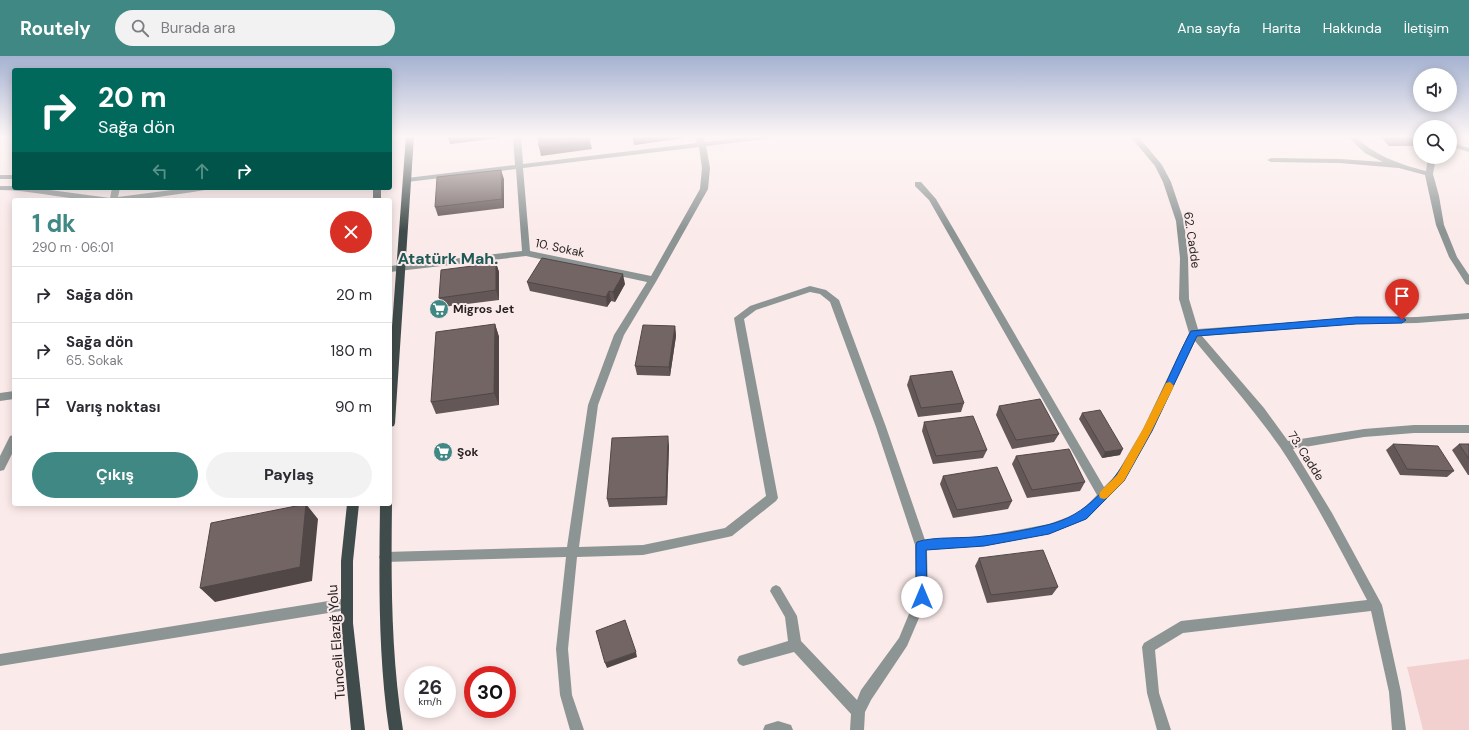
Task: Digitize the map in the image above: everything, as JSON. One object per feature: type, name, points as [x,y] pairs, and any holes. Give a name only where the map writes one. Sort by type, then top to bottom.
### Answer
[{"type":"main road","points":[[392,392],[408,167]]},
{"type":"main road","name":"Tunceli Elazığ Yolu","points":[[353,506],[347,561],[347,623],[358,730]]},
{"type":"main road","points":[[386,506],[385,558],[387,643],[396,730]]},
{"type":"street","points":[[407,180],[515,167]]},
{"type":"street","points":[[519,167],[526,253]]},
{"type":"street","points":[[577,730],[566,695],[562,650],[572,552],[593,405],[619,335],[653,280],[704,189],[707,176],[706,167]]},
{"type":"street","name":"62. Cadde","points":[[1159,167],[1167,182],[1180,221],[1184,258],[1184,298],[1194,333]]},
{"type":"street","points":[[1404,167],[1429,174]]},
{"type":"street","points":[[1430,167],[1429,174],[1435,196],[1440,225],[1453,257],[1469,282]]},
{"type":"street","points":[[0,177],[12,177]]},
{"type":"street","points":[[918,184],[932,198],[1103,496]]},
{"type":"street","points":[[0,188],[12,188]]},
{"type":"street","points":[[30,190],[92,198]]},
{"type":"street","points":[[131,198],[190,190]]},
{"type":"street","name":"10. Sokak","points":[[392,269],[526,253],[653,280]]},
{"type":"street","points":[[385,558],[643,550],[728,532],[772,498],[739,318],[753,308],[810,290],[823,292],[834,300],[881,427],[921,545],[922,597],[903,642],[866,695],[858,711],[857,730]]},
{"type":"street","points":[[921,545],[984,541],[1049,529],[1083,516],[1120,478],[1147,431],[1194,333],[1356,320],[1417,320],[1469,316]]},
{"type":"street","name":"73. Cadde","points":[[1194,333],[1260,411],[1285,446],[1328,516],[1376,605],[1395,692],[1399,730]]},
{"type":"street","points":[[0,397],[12,395]]},
{"type":"street","points":[[1285,446],[1364,433],[1414,429],[1469,429]]},
{"type":"street","points":[[0,467],[12,442]]},
{"type":"street","points":[[776,591],[791,616],[793,636],[796,645],[858,711]]},
{"type":"street","points":[[0,660],[347,604]]},
{"type":"street","points":[[1164,730],[1153,693],[1148,646],[1181,627],[1376,605]]},
{"type":"street","points":[[743,660],[796,645]]},
{"type":"street","points":[[770,730],[778,728],[786,730]]},
{"type":"shaded area","points":[[1469,659],[1469,730],[1423,730],[1407,667]]},
{"type":"building","points":[[501,170],[502,199],[435,207],[437,177]]},
{"type":"building","points":[[542,258],[623,274],[613,292],[609,291],[606,297],[527,282]]},
{"type":"building","points":[[496,263],[496,290],[439,298],[441,270]]},
{"type":"building","points":[[495,324],[494,393],[431,402],[436,332]]},
{"type":"building","points":[[643,325],[675,326],[669,367],[635,366]]},
{"type":"building","points":[[952,371],[964,403],[921,408],[910,376]]},
{"type":"building","points":[[1040,399],[1059,434],[1016,440],[999,406]]},
{"type":"building","points":[[1100,410],[1123,449],[1105,452],[1082,413]]},
{"type":"building","points":[[973,416],[987,450],[936,456],[924,422]]},
{"type":"building","points":[[668,436],[666,497],[607,499],[612,438]]},
{"type":"building","points":[[1393,444],[1438,446],[1454,471],[1407,469]]},
{"type":"building","points":[[1459,444],[1469,444],[1469,459]]},
{"type":"building","points":[[1069,449],[1085,482],[1032,490],[1016,456]]},
{"type":"building","points":[[997,467],[1012,501],[957,510],[943,476]]},
{"type":"building","points":[[296,506],[306,506],[300,567],[200,588],[211,523]]},
{"type":"building","points":[[1043,550],[1058,587],[991,595],[979,558]]},
{"type":"building","points":[[625,620],[636,652],[605,663],[596,631]]},
{"type":"slow traffic","points":[[1104,495],[1120,478],[1147,431],[1170,386]]},
{"type":"place","name":"Migros Jet","points":[[439,309]]},
{"type":"place","name":"Şok","points":[[443,452]]},
{"type":"district","name":"Atatürk Mah.","points":[[448,258]]},
{"type":"route","points":[[922,597],[921,545],[984,541],[1049,529],[1083,516],[1120,478],[1147,431],[1194,333],[1356,320],[1402,320]]}]
